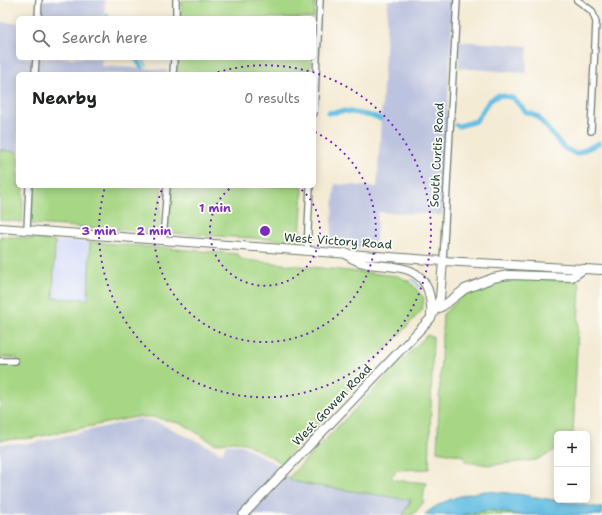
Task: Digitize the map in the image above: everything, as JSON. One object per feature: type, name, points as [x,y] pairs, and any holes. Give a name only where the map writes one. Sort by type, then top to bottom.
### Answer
[{"type":"main road","name":"West Victory Road","points":[[0,228],[443,261],[602,270]]},
{"type":"main road","points":[[344,253],[354,261],[362,264],[399,267],[415,273],[426,284],[430,300],[431,318]]},
{"type":"main road","name":"South Curtis Road","points":[[435,310],[441,291],[443,261]]},
{"type":"main road","points":[[435,310],[443,306],[465,289],[493,278],[508,275],[572,277],[584,269]]},
{"type":"main road","name":"West Gowen Road","points":[[243,515],[421,329],[431,318],[435,310]]},
{"type":"street","points":[[38,16],[39,0]]},
{"type":"street","points":[[176,0],[176,16]]},
{"type":"street","points":[[316,75],[320,0]]},
{"type":"street","name":"South Curtis Road","points":[[443,261],[457,0]]},
{"type":"street","points":[[577,0],[592,11],[596,22],[591,131]]},
{"type":"street","points":[[35,72],[36,60]]},
{"type":"street","points":[[173,72],[174,60]]},
{"type":"street","points":[[27,230],[29,188]]},
{"type":"street","points":[[163,240],[166,188]]},
{"type":"street","points":[[307,250],[310,188]]},
{"type":"street","points":[[0,361],[15,361]]},
{"type":"shaded area","points":[[43,0],[105,0],[104,16],[42,16]]},
{"type":"shaded area","points":[[388,0],[453,0],[442,215],[378,212],[375,250],[330,246],[335,184],[377,187]]},
{"type":"shaded area","points":[[0,22],[16,23],[16,60],[102,60],[101,66],[168,70],[168,72],[16,72],[16,152],[0,150]]},
{"type":"shaded area","points":[[459,41],[528,46],[526,73],[459,68]]},
{"type":"shaded area","points":[[55,241],[90,242],[88,299],[52,298]]},
{"type":"shaded area","points":[[139,419],[157,422],[222,453],[226,445],[242,445],[279,466],[292,481],[411,500],[403,515],[0,515],[0,444],[33,443]]},
{"type":"green space","points":[[182,0],[315,0],[314,16],[181,16]]},
{"type":"green space","points":[[178,60],[311,60],[310,72],[177,72]]},
{"type":"green space","points":[[0,150],[16,152],[16,188],[24,188],[22,222],[0,220]]},
{"type":"green space","points":[[33,188],[162,188],[159,232],[31,224]]},
{"type":"green space","points":[[170,188],[303,188],[300,241],[167,233]]},
{"type":"green space","points":[[0,236],[55,241],[53,298],[88,299],[90,242],[237,254],[243,260],[398,276],[410,282],[424,298],[422,310],[282,463],[245,443],[232,441],[215,444],[183,424],[152,417],[136,417],[32,438],[0,440],[0,363],[17,364],[17,358],[0,357]]},
{"type":"green space","points":[[522,278],[578,281],[580,285],[573,431],[554,431],[554,451],[536,460],[491,465],[465,462],[464,456],[437,451],[443,314],[470,290],[496,280]]},
{"type":"green space","points":[[427,335],[433,337],[429,469],[398,470],[391,476],[395,480],[427,483],[424,490],[423,503],[413,515],[403,515],[411,500],[292,481],[289,477]]},
{"type":"green space","points":[[489,510],[521,515],[461,515]]},
{"type":"water","points":[[485,491],[518,494],[554,500],[554,503],[572,503],[602,508],[602,515],[521,515],[489,510],[461,515],[424,515],[438,505],[453,498]]},
{"type":"waterway","points":[[137,60],[142,67]]},
{"type":"waterway","points":[[142,60],[147,66]]},
{"type":"waterway","points":[[456,125],[459,126],[476,121],[489,101],[499,95],[513,98],[526,112],[537,116],[564,148],[576,154],[599,143]]},
{"type":"waterway","points":[[328,113],[345,111],[377,117],[380,119]]},
{"type":"waterway","points":[[412,279],[421,288]]}]
